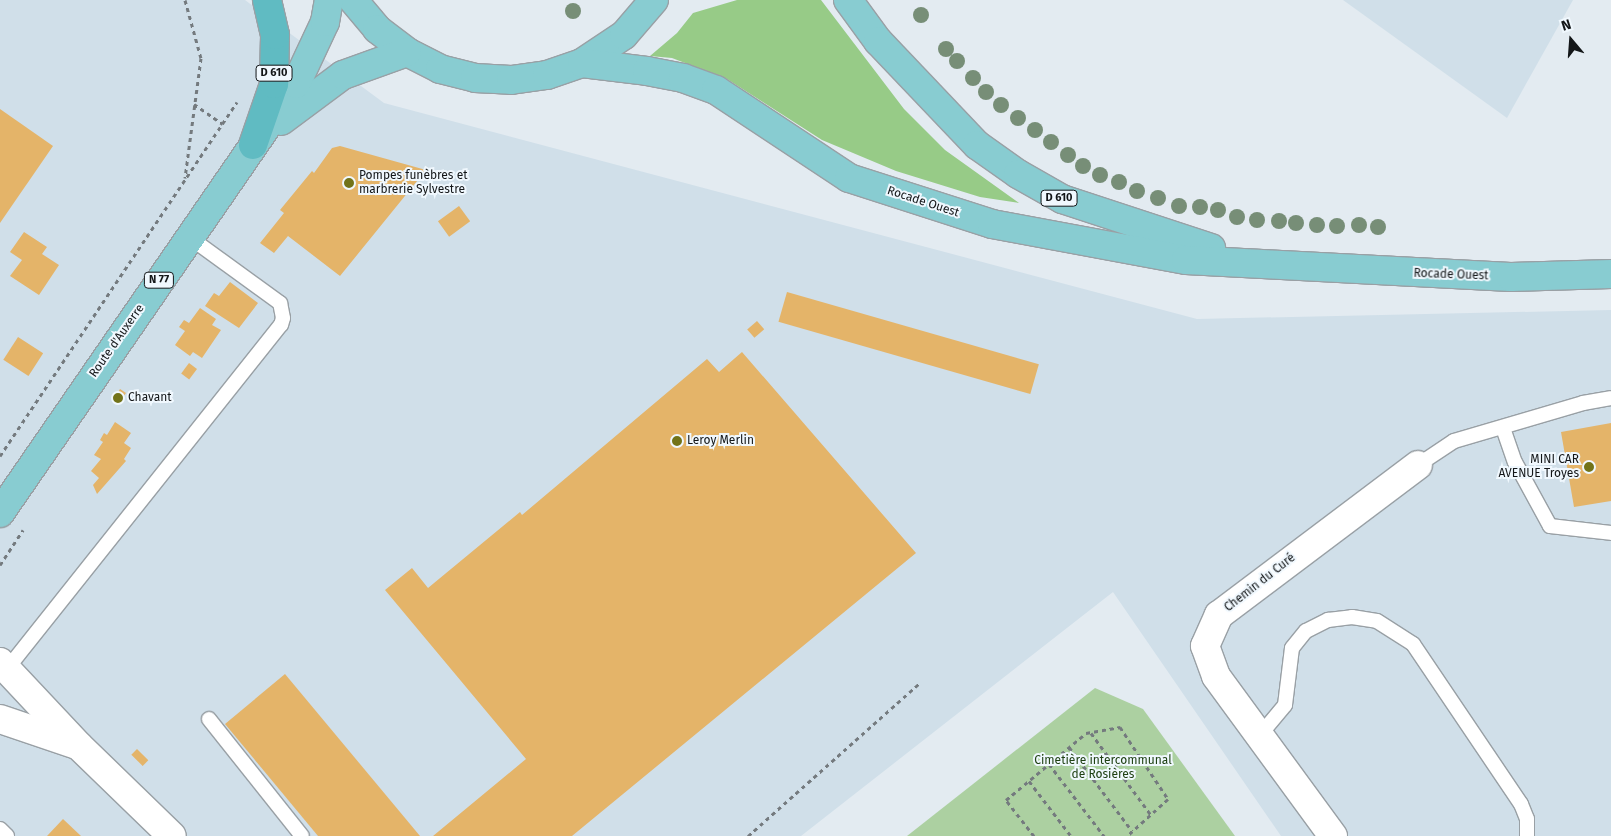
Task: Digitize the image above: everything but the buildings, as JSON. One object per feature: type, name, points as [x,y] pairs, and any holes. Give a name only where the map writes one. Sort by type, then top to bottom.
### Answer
[{"type":"highway","name":"D 610","points":[[253,144],[274,84],[275,35],[266,0]]},
{"type":"main road","name":"Route d'Auxerre","points":[[0,513],[296,84],[325,22],[329,0]]},
{"type":"main road","points":[[353,0],[377,29],[407,52],[440,69],[475,78],[512,80],[548,75],[582,63],[624,35],[654,0]]},
{"type":"main road","name":"Rocade Ouest","points":[[848,0],[878,41],[977,145],[1018,174],[1062,200],[1127,223],[1194,244],[1290,265]]},
{"type":"main road","name":"Route d'Auxerre","points":[[253,144],[315,93],[343,75],[407,52]]},
{"type":"main road","name":"Rocade Ouest","points":[[582,63],[656,72],[716,90],[849,178],[992,224],[1186,260],[1511,277],[1611,274]]},
{"type":"street","name":"Chemin du Curé","points":[[1333,836],[1216,676],[1205,646],[1219,615],[1418,465]]},
{"type":"street","points":[[3,665],[79,746],[172,836]]},
{"type":"street","points":[[0,719],[79,746]]},
{"type":"lane","points":[[3,665],[281,325],[283,318],[280,303],[189,237]]},
{"type":"lane","points":[[1418,465],[1454,441],[1583,403],[1611,398]]},
{"type":"lane","points":[[1503,428],[1515,462],[1550,526],[1611,533]]},
{"type":"lane","points":[[1260,735],[1285,705],[1292,648],[1306,631],[1328,620],[1352,617],[1377,622],[1413,644],[1521,804],[1527,819],[1527,836]]},
{"type":"lane","points":[[209,719],[302,836]]},
{"type":"lane","points":[[0,829],[7,836]]},
{"type":"path","points":[[185,0],[190,7],[201,58],[185,179]]},
{"type":"path","points":[[0,456],[239,99]]},
{"type":"path","points":[[194,104],[223,124]]},
{"type":"path","points":[[748,836],[920,683]]},
{"type":"path","points":[[1034,836],[1006,800],[1090,732],[1120,727],[1168,799],[1128,836]]},
{"type":"path","points":[[1090,732],[1151,815]]},
{"type":"path","points":[[1069,748],[1132,832]]},
{"type":"path","points":[[1050,764],[1104,836]]},
{"type":"path","points":[[1028,781],[1071,836]]},
{"type":"shaded area","points":[[0,0],[245,0],[384,103],[1197,319],[1611,310],[1611,836],[1281,836],[1113,592],[801,836],[0,836]]},
{"type":"shaded area","points":[[1343,0],[1573,0],[1507,118]]},
{"type":"green space","points":[[737,0],[821,0],[904,109],[945,150],[1019,203],[980,197],[896,171],[822,140],[727,79],[672,58],[650,56],[677,33],[693,13]]},
{"type":"green space","name":"Cimetière intercommunal de Rosières","points":[[1095,688],[1143,709],[1235,836],[907,836]]},
{"type":"place","name":"Pompes funèbres et marbrerie Sylvestre","points":[[349,183]]},
{"type":"place","name":"Chavant","points":[[118,398]]},
{"type":"place","name":"Leroy Merlin","points":[[677,441]]},
{"type":"place","name":"MINI CAR AVENUE Troyes","points":[[1589,467]]}]
